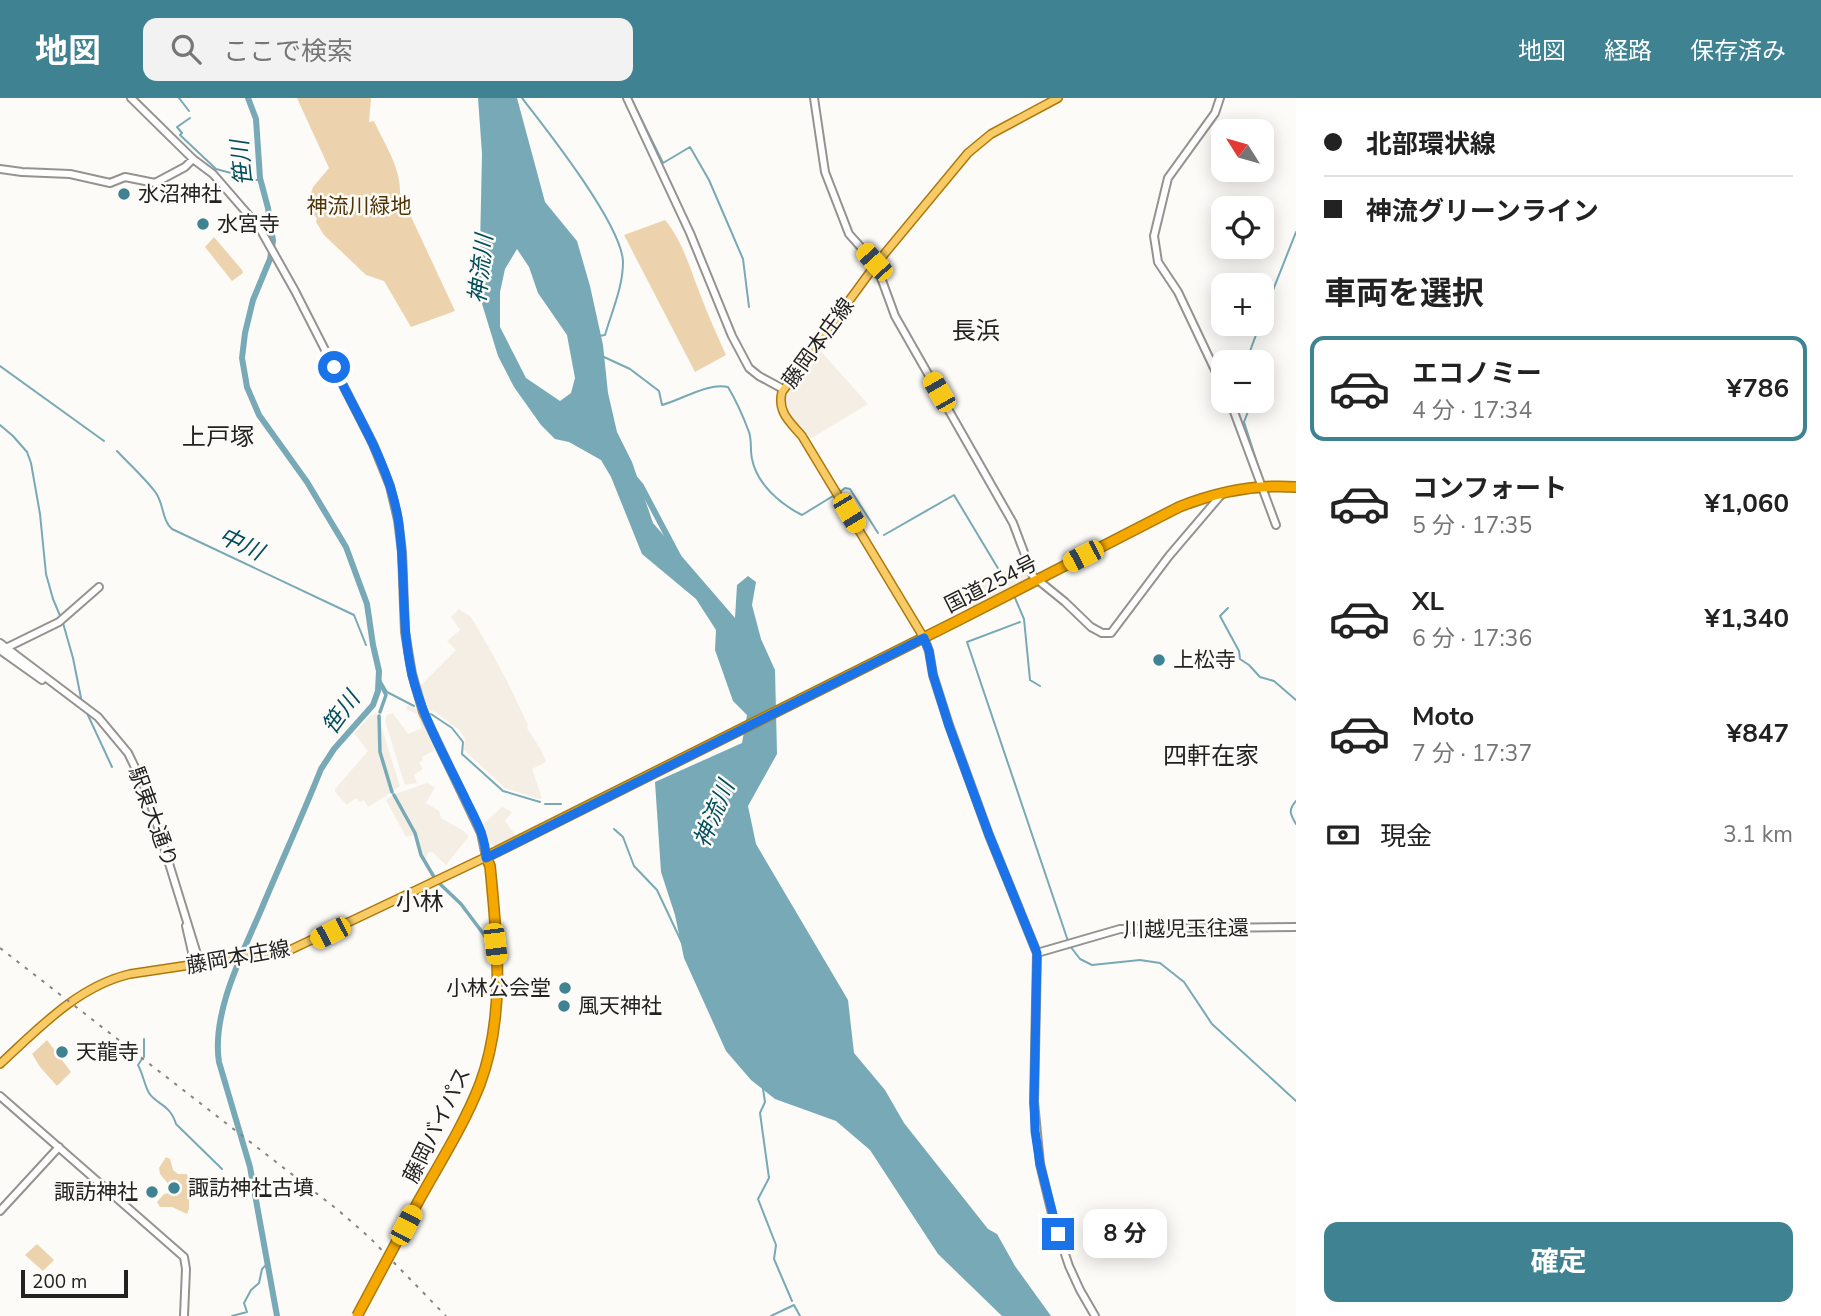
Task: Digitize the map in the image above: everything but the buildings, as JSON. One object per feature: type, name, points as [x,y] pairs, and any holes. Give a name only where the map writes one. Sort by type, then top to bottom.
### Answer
[{"type":"highway","name":"国道254号","points":[[486,858],[1179,507],[1222,493],[1262,486],[1296,487]]},
{"type":"highway","name":"藤岡バイパス","points":[[357,1316],[480,1084],[494,1027],[497,978],[492,887],[490,866],[486,858]]},
{"type":"main road","name":"藤岡本庄線","points":[[921,639],[802,436],[786,420],[780,400],[783,389],[876,264],[975,146],[991,134],[1058,98]]},
{"type":"main road","name":"藤岡本庄線","points":[[0,1063],[71,1002],[97,986],[130,974],[298,948],[486,858]]},
{"type":"street","points":[[131,98],[193,159],[213,174],[259,228],[373,444],[395,504],[401,539],[405,632],[412,674],[423,712],[481,834],[486,858]]},
{"type":"street","points":[[627,98],[677,203],[732,337],[749,368],[783,389]]},
{"type":"street","points":[[814,98],[825,172],[850,235],[876,264],[895,316],[1013,523],[1036,580],[1060,597],[1090,627],[1102,633],[1111,633],[1169,556],[1222,493]]},
{"type":"street","points":[[1211,362],[1178,292],[1158,262],[1154,236],[1168,178],[1215,113],[1220,98]]},
{"type":"street","points":[[0,169],[23,173],[70,174],[110,183],[125,177],[155,183],[185,167],[193,159]]},
{"type":"street","points":[[1235,413],[1276,526]]},
{"type":"street","points":[[3,649],[62,620],[99,587]]},
{"type":"street","points":[[921,639],[929,651],[933,675],[949,726],[989,835],[1037,953],[1034,1102],[1040,1164],[1049,1204],[1069,1266],[1095,1316]]},
{"type":"street","name":"駅東大通り","points":[[0,643],[3,649],[95,720],[124,755],[144,794],[198,964]]},
{"type":"street","name":"川越児玉往還","points":[[1037,953],[1120,929],[1296,927]]},
{"type":"street","points":[[0,1096],[184,1257],[184,1316]]},
{"type":"street","points":[[0,1211],[59,1147]]},
{"type":"shaded area","points":[[817,347],[868,404],[812,438],[792,423],[784,407],[784,398],[786,389]]},
{"type":"shaded area","points":[[1025,562],[1031,577],[969,608],[962,591]]},
{"type":"shaded area","points":[[459,609],[471,617],[492,653],[528,725],[527,728],[541,750],[546,762],[532,769],[542,798],[505,788],[464,750],[465,738],[459,730],[435,712],[427,710],[419,687],[456,650],[447,641],[460,630],[451,617]]},
{"type":"shaded area","points":[[408,705],[417,709],[435,750],[422,757],[423,760],[419,763],[423,769],[414,775],[417,783],[405,785],[385,721],[387,715],[393,713],[408,734],[422,728],[417,714],[406,709]]},
{"type":"shaded area","points":[[377,713],[379,751],[392,792],[368,807],[364,800],[360,802],[356,798],[347,805],[335,789],[368,751],[354,733],[369,717]]},
{"type":"shaded area","points":[[379,719],[400,786],[393,791],[380,751]]},
{"type":"shaded area","points":[[427,783],[435,787],[426,803],[439,811],[441,818],[469,836],[446,865],[432,852],[428,853],[425,860],[415,831],[395,794]]},
{"type":"shaded area","points":[[393,795],[414,835],[406,837],[386,800]]},
{"type":"shaded area","points":[[502,807],[512,812],[505,821],[517,837],[496,847],[490,844],[483,824]]},
{"type":"green space","name":"神流川緑地","points":[[297,98],[371,98],[369,122],[374,121],[391,156],[398,174],[400,193],[455,311],[411,327],[384,281],[366,275],[324,235],[316,222],[317,218],[310,213],[307,205],[313,187],[329,168]]},
{"type":"green space","points":[[665,220],[681,246],[726,355],[695,372],[624,235]]},
{"type":"green space","points":[[214,237],[242,270],[243,273],[232,281],[205,247]]},
{"type":"green space","points":[[47,1040],[71,1072],[57,1086],[32,1054]]},
{"type":"green space","points":[[166,1157],[170,1159],[173,1170],[189,1177],[187,1214],[172,1207],[160,1207],[157,1202],[164,1194],[175,1192],[160,1174],[159,1168]]},
{"type":"green space","points":[[37,1244],[54,1260],[43,1271],[25,1255]]},
{"type":"water","points":[[478,98],[517,98],[545,202],[577,241],[603,345],[608,393],[617,432],[632,462],[653,523],[735,618],[737,585],[748,576],[756,582],[752,605],[761,639],[775,670],[777,754],[748,806],[756,844],[848,1000],[854,1053],[885,1090],[904,1123],[988,1229],[997,1234],[1015,1266],[1051,1316],[1002,1316],[938,1254],[870,1150],[836,1121],[775,1099],[751,1080],[726,1051],[684,958],[675,915],[661,872],[655,782],[742,743],[747,715],[733,701],[715,650],[716,630],[696,599],[642,554],[611,477],[601,460],[569,442],[555,439],[541,425],[514,387],[498,356],[479,294],[482,154]],"holes":[[[517,249],[529,267],[538,293],[567,335],[575,378],[571,393],[560,401],[526,378],[500,327],[500,292],[505,269]]]},
{"type":"waterway","points":[[179,98],[189,111]]},
{"type":"waterway","name":"笹川","points":[[248,98],[256,119],[260,178],[273,241],[270,259],[253,300],[245,333],[242,358],[247,387],[259,415],[307,482],[346,547],[367,604],[379,671],[378,691],[373,705],[334,749],[321,769],[239,960],[220,1022],[219,1062],[250,1167],[277,1316]]},
{"type":"waterway","points":[[522,98],[582,178],[610,225],[619,246],[623,262],[619,290],[605,335],[599,336]]},
{"type":"waterway","points":[[631,98],[663,163],[690,147],[709,180],[743,259],[749,307]]},
{"type":"waterway","points":[[190,118],[177,127],[182,133],[180,135],[216,169],[250,178]]},
{"type":"waterway","points":[[1274,288],[1296,232]]},
{"type":"waterway","points":[[1250,350],[1256,336]]},
{"type":"waterway","points":[[604,357],[630,369],[659,391],[662,405],[704,389],[728,387],[749,432],[751,456],[764,485],[802,515],[833,496]]},
{"type":"waterway","name":"中川","points":[[0,366],[104,441]]},
{"type":"waterway","points":[[1247,413],[1244,422],[1261,475]]},
{"type":"waterway","points":[[0,425],[27,452],[31,463],[46,574],[61,618]]},
{"type":"waterway","name":"中川","points":[[117,451],[156,493],[166,521],[172,529],[354,615],[366,645]]},
{"type":"waterway","name":"神流川","points":[[636,480],[678,556]]},
{"type":"waterway","points":[[840,492],[845,488],[850,489],[878,533]]},
{"type":"waterway","points":[[884,535],[954,495],[999,570]]},
{"type":"waterway","points":[[1015,598],[1024,619],[1030,680],[1040,686]]},
{"type":"waterway","points":[[1228,608],[1220,616],[1239,651],[1240,659],[1260,677],[1274,681],[1296,700]]},
{"type":"waterway","points":[[1020,622],[967,642],[1068,941]]},
{"type":"waterway","points":[[63,623],[82,703]]},
{"type":"waterway","points":[[380,680],[387,692],[414,706]]},
{"type":"waterway","points":[[379,682],[386,695],[380,712]]},
{"type":"waterway","points":[[86,711],[112,767]]},
{"type":"waterway","points":[[431,714],[452,728],[463,742],[462,754],[503,791],[540,802]]},
{"type":"waterway","points":[[379,716],[380,752],[392,792]]},
{"type":"waterway","points":[[394,795],[415,833],[421,855],[434,877]]},
{"type":"waterway","points":[[1296,801],[1291,812],[1296,824]]},
{"type":"waterway","points":[[545,804],[561,804]]},
{"type":"waterway","points":[[614,829],[623,837],[634,866],[657,890],[682,943]]},
{"type":"waterway","points":[[439,883],[461,904],[485,936]]},
{"type":"waterway","points":[[1070,946],[1080,959],[1092,965],[1140,960],[1160,963],[1184,982],[1212,1024],[1296,1101]]},
{"type":"waterway","points":[[144,1039],[144,1057]]},
{"type":"waterway","points":[[142,1059],[138,1065],[149,1093],[222,1169]]},
{"type":"waterway","points":[[763,1089],[765,1102],[760,1113],[769,1178],[758,1199],[776,1245],[774,1259],[792,1301]]},
{"type":"waterway","points":[[232,1316],[247,1312],[244,1303],[251,1290],[259,1283],[262,1269],[267,1264]]},
{"type":"waterway","points":[[771,1316],[794,1305],[800,1316]]},
{"type":"railway","points":[[0,948],[338,1210],[370,1238],[446,1316]]},
{"type":"place","name":"水沼神社","points":[[124,194]]},
{"type":"place","name":"水宮寺","points":[[203,224]]},
{"type":"place","name":"上松寺","points":[[1159,660]]},
{"type":"place","name":"小林公会堂","points":[[565,988]]},
{"type":"place","name":"風天神社","points":[[564,1006]]},
{"type":"place","name":"天龍寺","points":[[62,1052]]},
{"type":"place","name":"諏訪神社古墳","points":[[174,1188]]},
{"type":"place","name":"諏訪神社","points":[[152,1192]]},
{"type":"district","name":"長浜","points":[[976,331]]},
{"type":"district","name":"上戸塚","points":[[218,437]]},
{"type":"district","name":"四軒在家","points":[[1211,756]]},
{"type":"district","name":"小林","points":[[420,902]]},
{"type":"route","points":[[334,367],[378,456],[395,504],[402,552],[407,653],[412,674],[423,712],[476,820],[486,858],[924,638],[949,726],[989,835],[1037,953],[1035,1131],[1040,1164],[1058,1234]]}]
